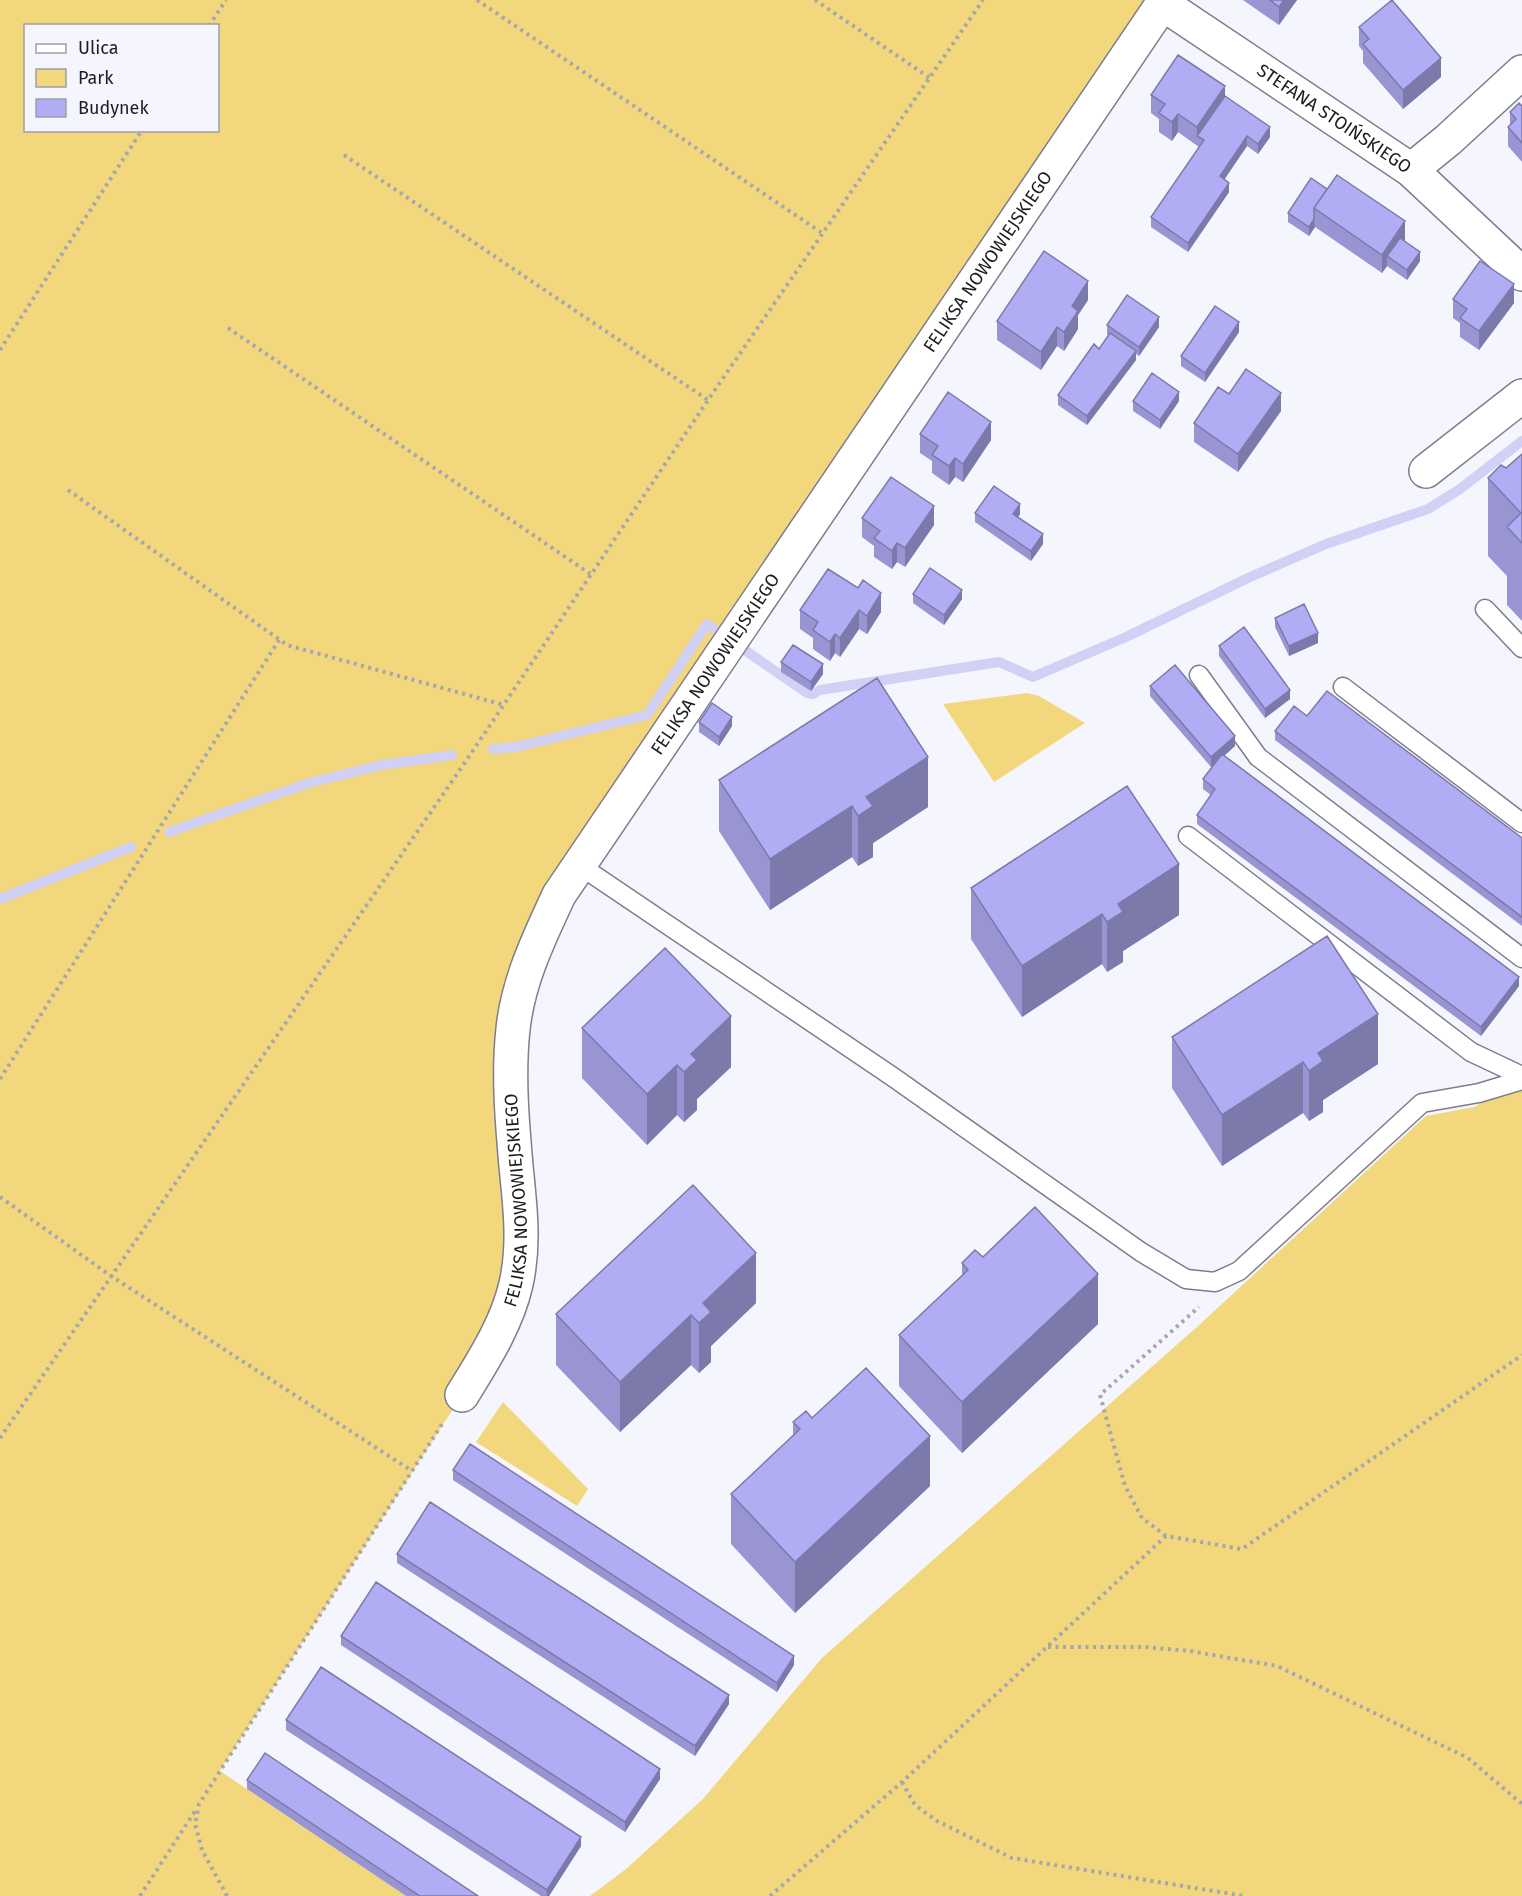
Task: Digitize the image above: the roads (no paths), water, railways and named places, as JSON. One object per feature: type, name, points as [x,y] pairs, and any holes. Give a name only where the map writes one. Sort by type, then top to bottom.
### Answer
[{"type":"street","name":"STEFANA STOIŃSKIEGO","points":[[1164,2],[1411,170],[1448,140],[1522,72]]},
{"type":"street","name":"FELIKSA NOWOWIEJSKIEGO","points":[[462,1395],[484,1359],[516,1284],[522,1235],[511,1073],[513,1028],[520,989],[534,947],[559,895],[1164,2]]},
{"type":"street","points":[[1411,170],[1522,274]]},
{"type":"street","points":[[1426,471],[1522,396]]},
{"type":"lane","points":[[1485,609],[1522,648]]},
{"type":"lane","points":[[1199,675],[1258,757],[1522,958]]},
{"type":"lane","points":[[1343,687],[1522,823]]},
{"type":"lane","points":[[1188,836],[1471,1052],[1522,1078]]},
{"type":"lane","points":[[579,865],[1186,1279],[1215,1282],[1239,1271],[1422,1103],[1479,1093],[1522,1078]]},
{"type":"waterway","points":[[493,749],[516,747],[647,715],[707,624],[807,693],[813,694],[820,690],[999,662],[1033,677],[1126,637],[1248,578],[1326,544],[1428,509],[1460,489],[1522,441]]},
{"type":"waterway","points":[[169,832],[309,783],[382,765],[452,755]]},
{"type":"waterway","points":[[0,899],[131,847]]}]
